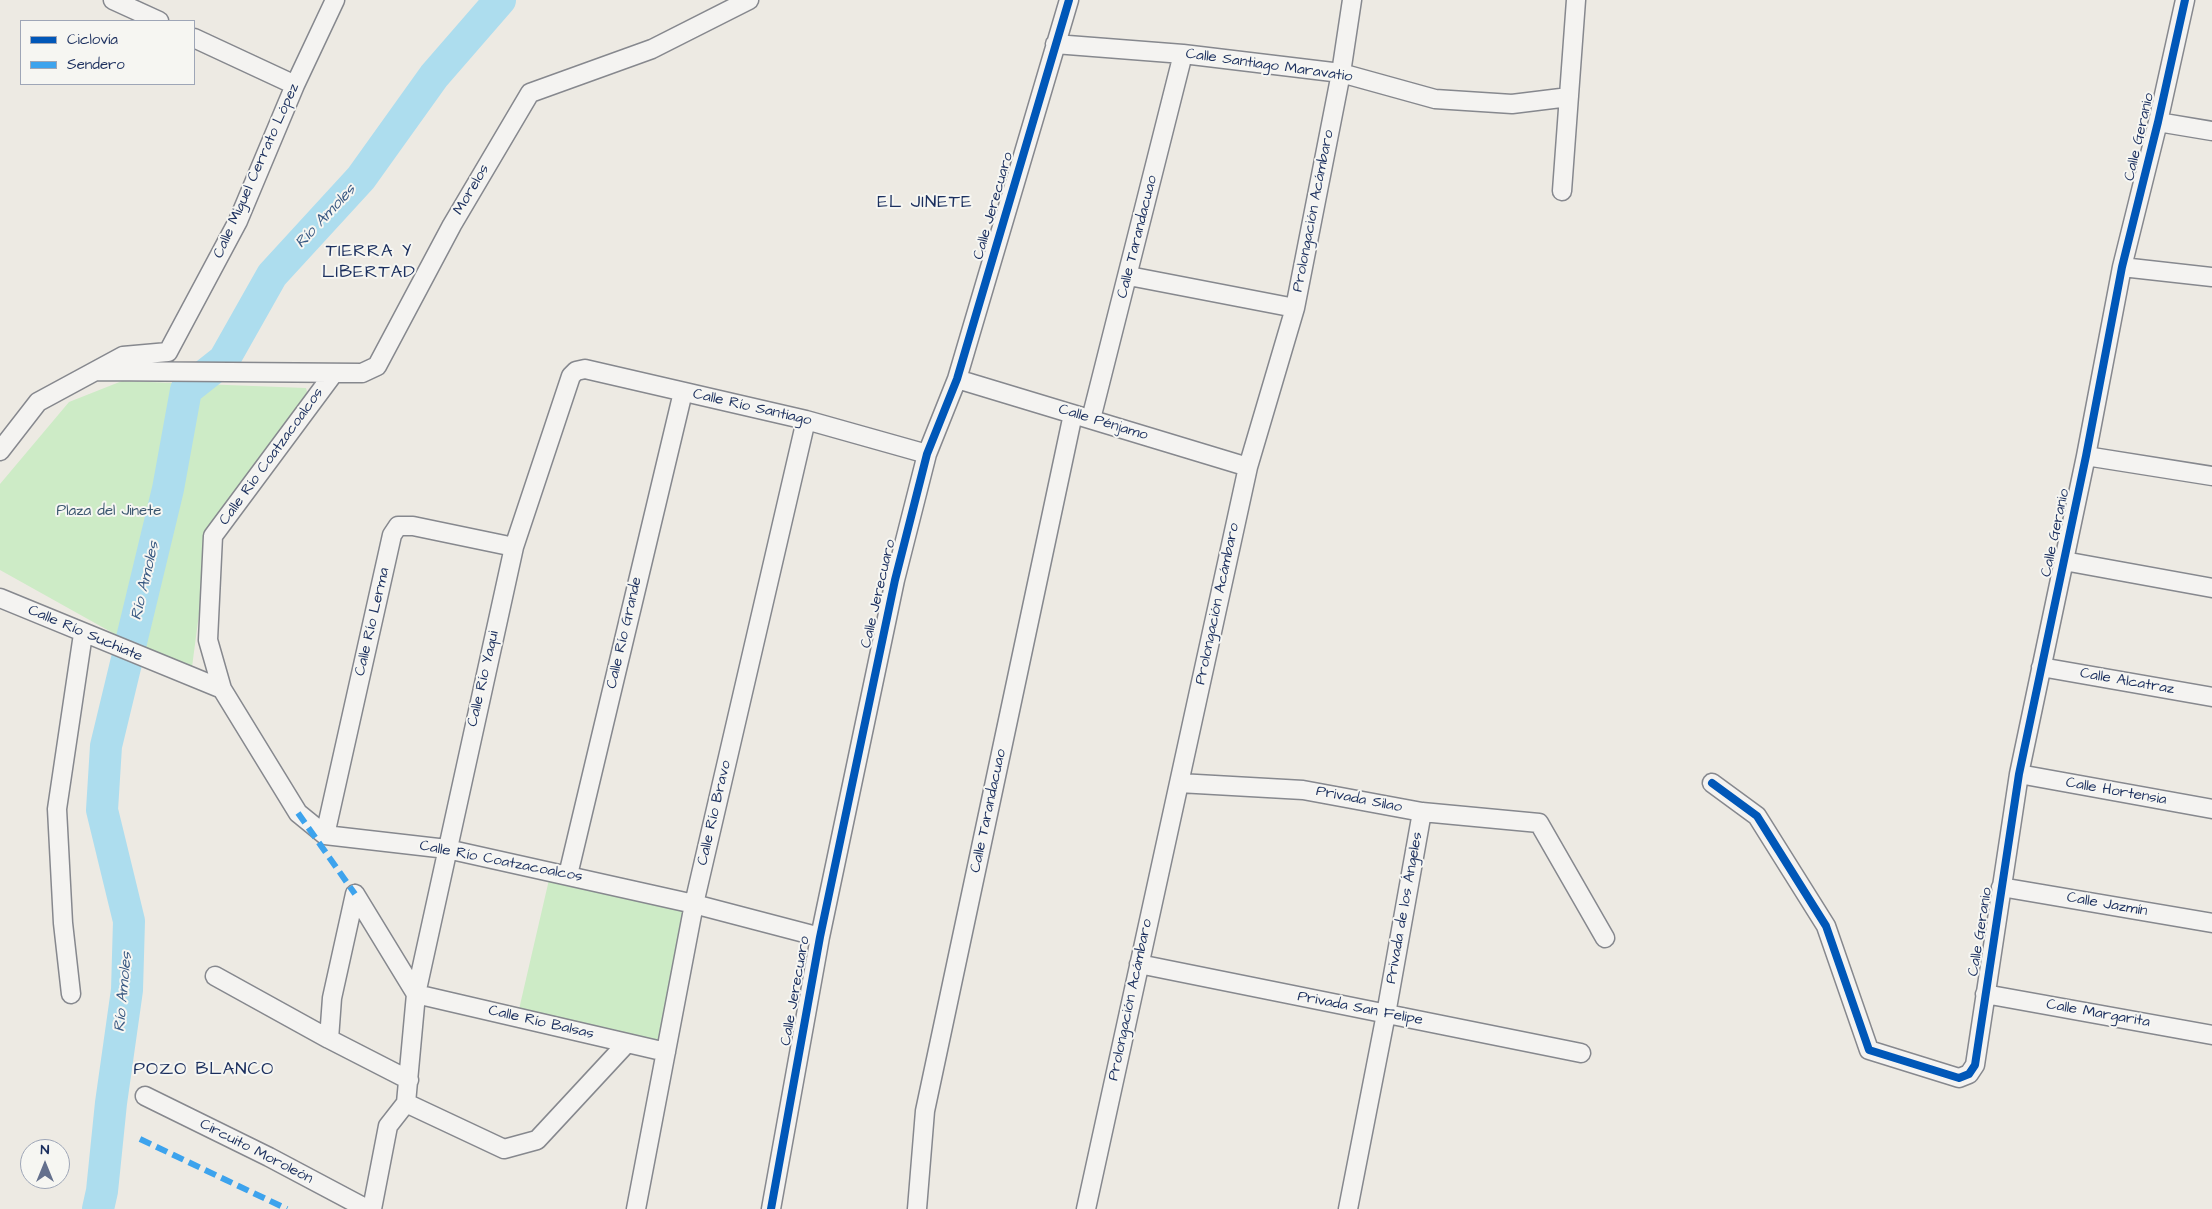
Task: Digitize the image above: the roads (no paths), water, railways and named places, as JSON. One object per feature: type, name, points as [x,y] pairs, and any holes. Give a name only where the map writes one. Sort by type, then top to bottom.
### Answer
[{"type":"street","points":[[113,0],[157,20]]},
{"type":"street","name":"Calle Miguel Cerrato López","points":[[96,371],[123,356],[168,352],[238,221],[295,85],[335,0]]},
{"type":"street","name":"Morelos","points":[[96,371],[362,373],[377,366],[452,225],[530,93],[652,49],[749,0]]},
{"type":"street","name":"Calle Jerecuaro","points":[[771,1209],[820,937],[895,580],[928,454],[957,379],[1055,44],[1070,0]]},
{"type":"street","name":"Prolongación Acámbaro","points":[[1086,1209],[1248,467],[1295,308],[1341,74],[1352,0]]},
{"type":"street","points":[[1562,191],[1576,0]]},
{"type":"street","name":"Calle Geranio","points":[[1712,783],[1757,816],[1826,926],[1869,1050],[1959,1078],[1969,1074],[1975,1065],[2019,774],[2086,456],[2122,267],[2158,122],[2185,0]]},
{"type":"street","points":[[195,38],[295,85]]},
{"type":"street","name":"Calle Santiago Maravatio","points":[[1055,44],[1183,54],[1341,74],[1435,99],[1512,104],[1570,97]]},
{"type":"street","name":"Calle Tarandacuao","points":[[1091,419],[1129,276],[1183,54]]},
{"type":"street","points":[[2158,122],[2212,131]]},
{"type":"street","points":[[2122,267],[2212,277]]},
{"type":"street","points":[[1129,276],[1295,308]]},
{"type":"street","name":"Calle Río Santiago","points":[[576,371],[585,369],[806,420],[928,454]]},
{"type":"street","points":[[0,451],[38,402],[96,371]]},
{"type":"street","name":"Calle Río Yaqui","points":[[406,1103],[416,994],[514,547],[571,376],[576,371]]},
{"type":"street","name":"Calle Río Coatzacoalcos","points":[[334,373],[213,536],[208,640],[222,689],[298,813],[325,835],[447,849],[694,904],[820,937]]},
{"type":"street","name":"Calle Pénjamo","points":[[957,379],[1248,467]]},
{"type":"street","name":"Calle Río Grande","points":[[568,875],[683,392]]},
{"type":"street","name":"Calle Tarandacuao","points":[[917,1209],[925,1112],[1073,414]]},
{"type":"street","name":"Calle Río Bravo","points":[[636,1209],[694,904],[806,420]]},
{"type":"street","points":[[2086,456],[2212,476]]},
{"type":"street","name":"Calle Río Lerma","points":[[325,835],[392,535],[398,526],[413,526],[514,547]]},
{"type":"street","points":[[2064,561],[2212,588]]},
{"type":"street","name":"Calle Río Suchiate","points":[[0,598],[83,634],[222,689]]},
{"type":"street","points":[[71,994],[62,923],[57,809],[83,634]]},
{"type":"street","name":"Calle Alcatraz","points":[[2041,667],[2212,697]]},
{"type":"street","name":"Calle Hortensia","points":[[2019,774],[2212,809]]},
{"type":"street","name":"Privada Silao","points":[[1179,783],[1303,790],[1422,812],[1539,823],[1605,938]]},
{"type":"street","name":"Privada de los Ángeles","points":[[1348,1209],[1386,1014],[1422,812]]},
{"type":"street","name":"Calle Jazmín","points":[[2001,887],[2212,923]]},
{"type":"street","points":[[329,1039],[332,998],[355,894],[416,994]]},
{"type":"street","name":"Privada San Felipe","points":[[1139,964],[1581,1053]]},
{"type":"street","points":[[215,976],[329,1039],[409,1080]]},
{"type":"street","name":"Calle Río Balsas","points":[[416,994],[666,1052]]},
{"type":"street","name":"Calle Margarita","points":[[1985,994],[2212,1034]]},
{"type":"street","points":[[372,1209],[388,1126],[406,1103],[504,1149],[537,1140],[627,1043]]},
{"type":"street","name":"Circuito Moroleón","points":[[145,1096],[270,1157],[367,1209]]},
{"type":"waterway","name":"Río Amoles","points":[[98,1209],[102,1191],[111,1103],[127,990],[129,921],[102,810],[106,746],[168,489],[186,390],[224,360],[272,275],[361,178],[434,76],[500,0]]},
{"type":"district","name":"EL JINETE","points":[[925,203]]},
{"type":"district","name":"TIERRA Y LIBERTAD","points":[[369,262]]},
{"type":"district","name":"POZO BLANCO","points":[[204,1070]]},
{"type":"park label","name":"Plaza del Jinete","points":[[109,512]]}]
